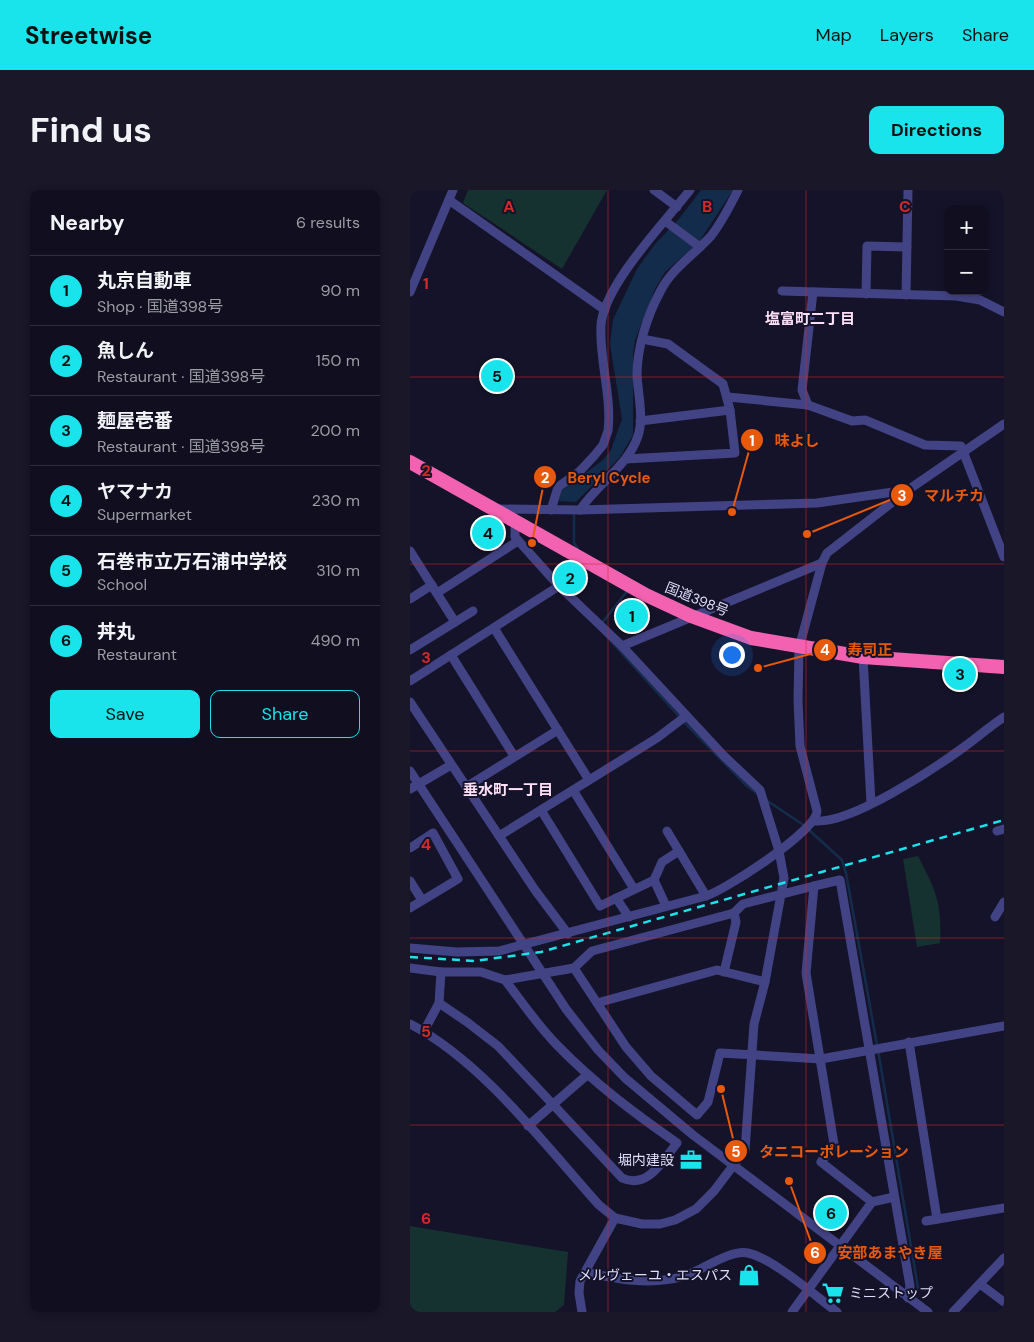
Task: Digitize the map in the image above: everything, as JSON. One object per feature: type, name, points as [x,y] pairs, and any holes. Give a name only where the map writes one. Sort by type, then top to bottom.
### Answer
[{"type":"highway","name":"国道398号","points":[[412,466],[494,509],[631,587],[691,616],[751,638],[799,648],[863,657],[1004,667]]},
{"type":"street","points":[[410,292],[453,190]]},
{"type":"street","points":[[654,190],[677,207]]},
{"type":"street","points":[[551,510],[558,487],[579,472],[594,456],[603,445],[608,431],[601,327],[605,310],[630,263],[690,190]]},
{"type":"street","points":[[580,510],[588,497],[626,459],[639,434],[637,373],[642,339],[660,292],[676,269],[700,246],[723,219],[738,190]]},
{"type":"street","points":[[906,295],[908,190]]},
{"type":"street","points":[[449,200],[605,310]]},
{"type":"street","points":[[665,221],[700,246]]},
{"type":"street","points":[[866,294],[867,246],[907,247]]},
{"type":"street","points":[[782,291],[956,296],[980,300],[1004,312]]},
{"type":"street","points":[[808,405],[802,390],[813,292]]},
{"type":"street","points":[[626,459],[735,453],[728,397],[723,384],[668,344],[642,339]]},
{"type":"street","points":[[728,397],[808,405],[852,421],[865,420],[926,445],[961,446],[1004,558]]},
{"type":"street","points":[[640,421],[730,410]]},
{"type":"street","points":[[410,948],[485,952],[528,945],[706,896],[720,891],[779,851],[810,825],[817,812],[800,746],[797,725],[799,648],[822,562],[827,554],[908,490],[1004,424]]},
{"type":"street","points":[[494,509],[580,510],[818,503],[908,490]]},
{"type":"street","points":[[410,1024],[424,1032],[480,1074],[599,1205],[615,1218],[642,1224],[660,1224],[675,1220],[696,1210],[735,1165],[747,1142],[754,1024],[765,982],[784,878],[779,851],[762,797],[683,719],[622,646],[559,586],[518,541],[515,537],[515,522]]},
{"type":"street","points":[[410,599],[434,589],[518,541]]},
{"type":"street","points":[[410,551],[455,622]]},
{"type":"street","points":[[622,646],[822,562]]},
{"type":"street","points":[[410,681],[559,586]]},
{"type":"street","points":[[410,650],[473,612]]},
{"type":"street","points":[[494,628],[589,780]]},
{"type":"street","points":[[451,655],[514,756]]},
{"type":"street","points":[[863,657],[871,803]]},
{"type":"street","points":[[410,702],[535,890],[568,934]]},
{"type":"street","points":[[810,825],[832,821],[871,803],[964,748],[1004,717]]},
{"type":"street","points":[[500,836],[683,719]]},
{"type":"street","points":[[466,787],[558,730]]},
{"type":"street","points":[[410,789],[451,765]]},
{"type":"street","points":[[410,771],[551,988],[598,1050],[632,1084],[928,1312]]},
{"type":"street","points":[[573,790],[634,889]]},
{"type":"street","points":[[540,810],[600,906],[654,880],[662,862],[679,851]]},
{"type":"street","points":[[667,832],[706,896]]},
{"type":"street","points":[[410,848],[433,833],[458,879],[410,908]]},
{"type":"street","points":[[654,880],[666,906]]},
{"type":"street","points":[[410,968],[441,972],[481,972],[505,980],[574,968],[592,951],[734,913],[743,904],[840,880],[910,1286],[908,1298]]},
{"type":"street","points":[[410,882],[422,900]]},
{"type":"street","points":[[814,886],[806,973],[834,1144],[822,1162],[872,1202]]},
{"type":"street","points":[[616,898],[629,917]]},
{"type":"street","points":[[995,917],[1004,902]]},
{"type":"street","points":[[724,972],[736,922],[734,913]]},
{"type":"street","points":[[574,968],[626,1047],[651,1076],[696,1115],[708,1102],[720,1054],[753,1054],[821,1059],[1004,1026]]},
{"type":"street","points":[[597,1003],[710,971],[724,972],[765,982]]},
{"type":"street","points":[[424,1032],[439,1003],[441,972]]},
{"type":"street","points":[[439,1003],[498,1046],[622,1178],[636,1181],[652,1175],[677,1143],[626,1107],[587,1075],[556,1044],[505,980]]},
{"type":"street","points":[[909,1042],[937,1219]]},
{"type":"street","points":[[528,1126],[587,1075]]},
{"type":"street","points":[[792,1312],[872,1202],[894,1197]]},
{"type":"street","points":[[926,1221],[1004,1208]]},
{"type":"street","points":[[582,1312],[579,1293],[580,1281],[615,1218]]},
{"type":"street","points":[[585,1272],[633,1280],[660,1281],[682,1276],[729,1256],[746,1252],[763,1258],[837,1312]]},
{"type":"street","points":[[953,1312],[1004,1258]]},
{"type":"street","points":[[980,1284],[1004,1302]]},
{"type":"green space","points":[[468,190],[607,190],[562,269],[463,203]]},
{"type":"green space","points":[[918,856],[933,888],[939,907],[940,943],[917,947],[903,859]]},
{"type":"green space","points":[[410,1226],[568,1252],[564,1305],[555,1312],[410,1312]]},
{"type":"water","points":[[701,190],[733,190],[699,242],[665,272],[655,289],[635,340],[633,354],[633,435],[620,457],[576,502],[559,501],[561,491],[603,460],[611,450],[622,419],[610,344],[613,320],[637,269],[655,244],[679,219]]},
{"type":"waterway","points":[[574,515],[574,543],[578,549]]},
{"type":"waterway","points":[[602,623],[628,590]]},
{"type":"waterway","points":[[598,627],[686,724],[747,786],[759,795]]},
{"type":"waterway","points":[[766,800],[805,826]]},
{"type":"waterway","points":[[809,830],[842,860],[846,873],[877,1045]]},
{"type":"waterway","points":[[878,1050],[918,1288]]},
{"type":"railway","points":[[410,957],[474,961],[541,952],[1004,820]]},
{"type":"place","name":"石巻市立万石浦中学校","points":[[497,376]]},
{"type":"place","name":"味よし","points":[[732,512]]},
{"type":"place","name":"ヤマナカ","points":[[488,533]]},
{"type":"place","name":"マルチカ","points":[[807,534]]},
{"type":"place","name":"Beryl Cycle","points":[[532,543]]},
{"type":"place","name":"魚しん","points":[[570,578]]},
{"type":"place","name":"丸京自動車","points":[[632,616]]},
{"type":"place","name":"寿司正","points":[[758,668]]},
{"type":"place","name":"麺屋壱番","points":[[960,674]]},
{"type":"place","name":"タニコーポレーション","points":[[721,1089]]},
{"type":"place","name":"堀内建設","points":[[691,1160]]},
{"type":"place","name":"安部あまやき屋","points":[[789,1181]]},
{"type":"place","name":"丼丸","points":[[831,1213]]},
{"type":"place","name":"メルヴェーユ・エスパス","points":[[749,1275]]},
{"type":"place","name":"ミニストップ","points":[[833,1293]]},
{"type":"district","name":"塩富町二丁目","points":[[810,319]]},
{"type":"district","name":"垂水町一丁目","points":[[508,790]]}]
